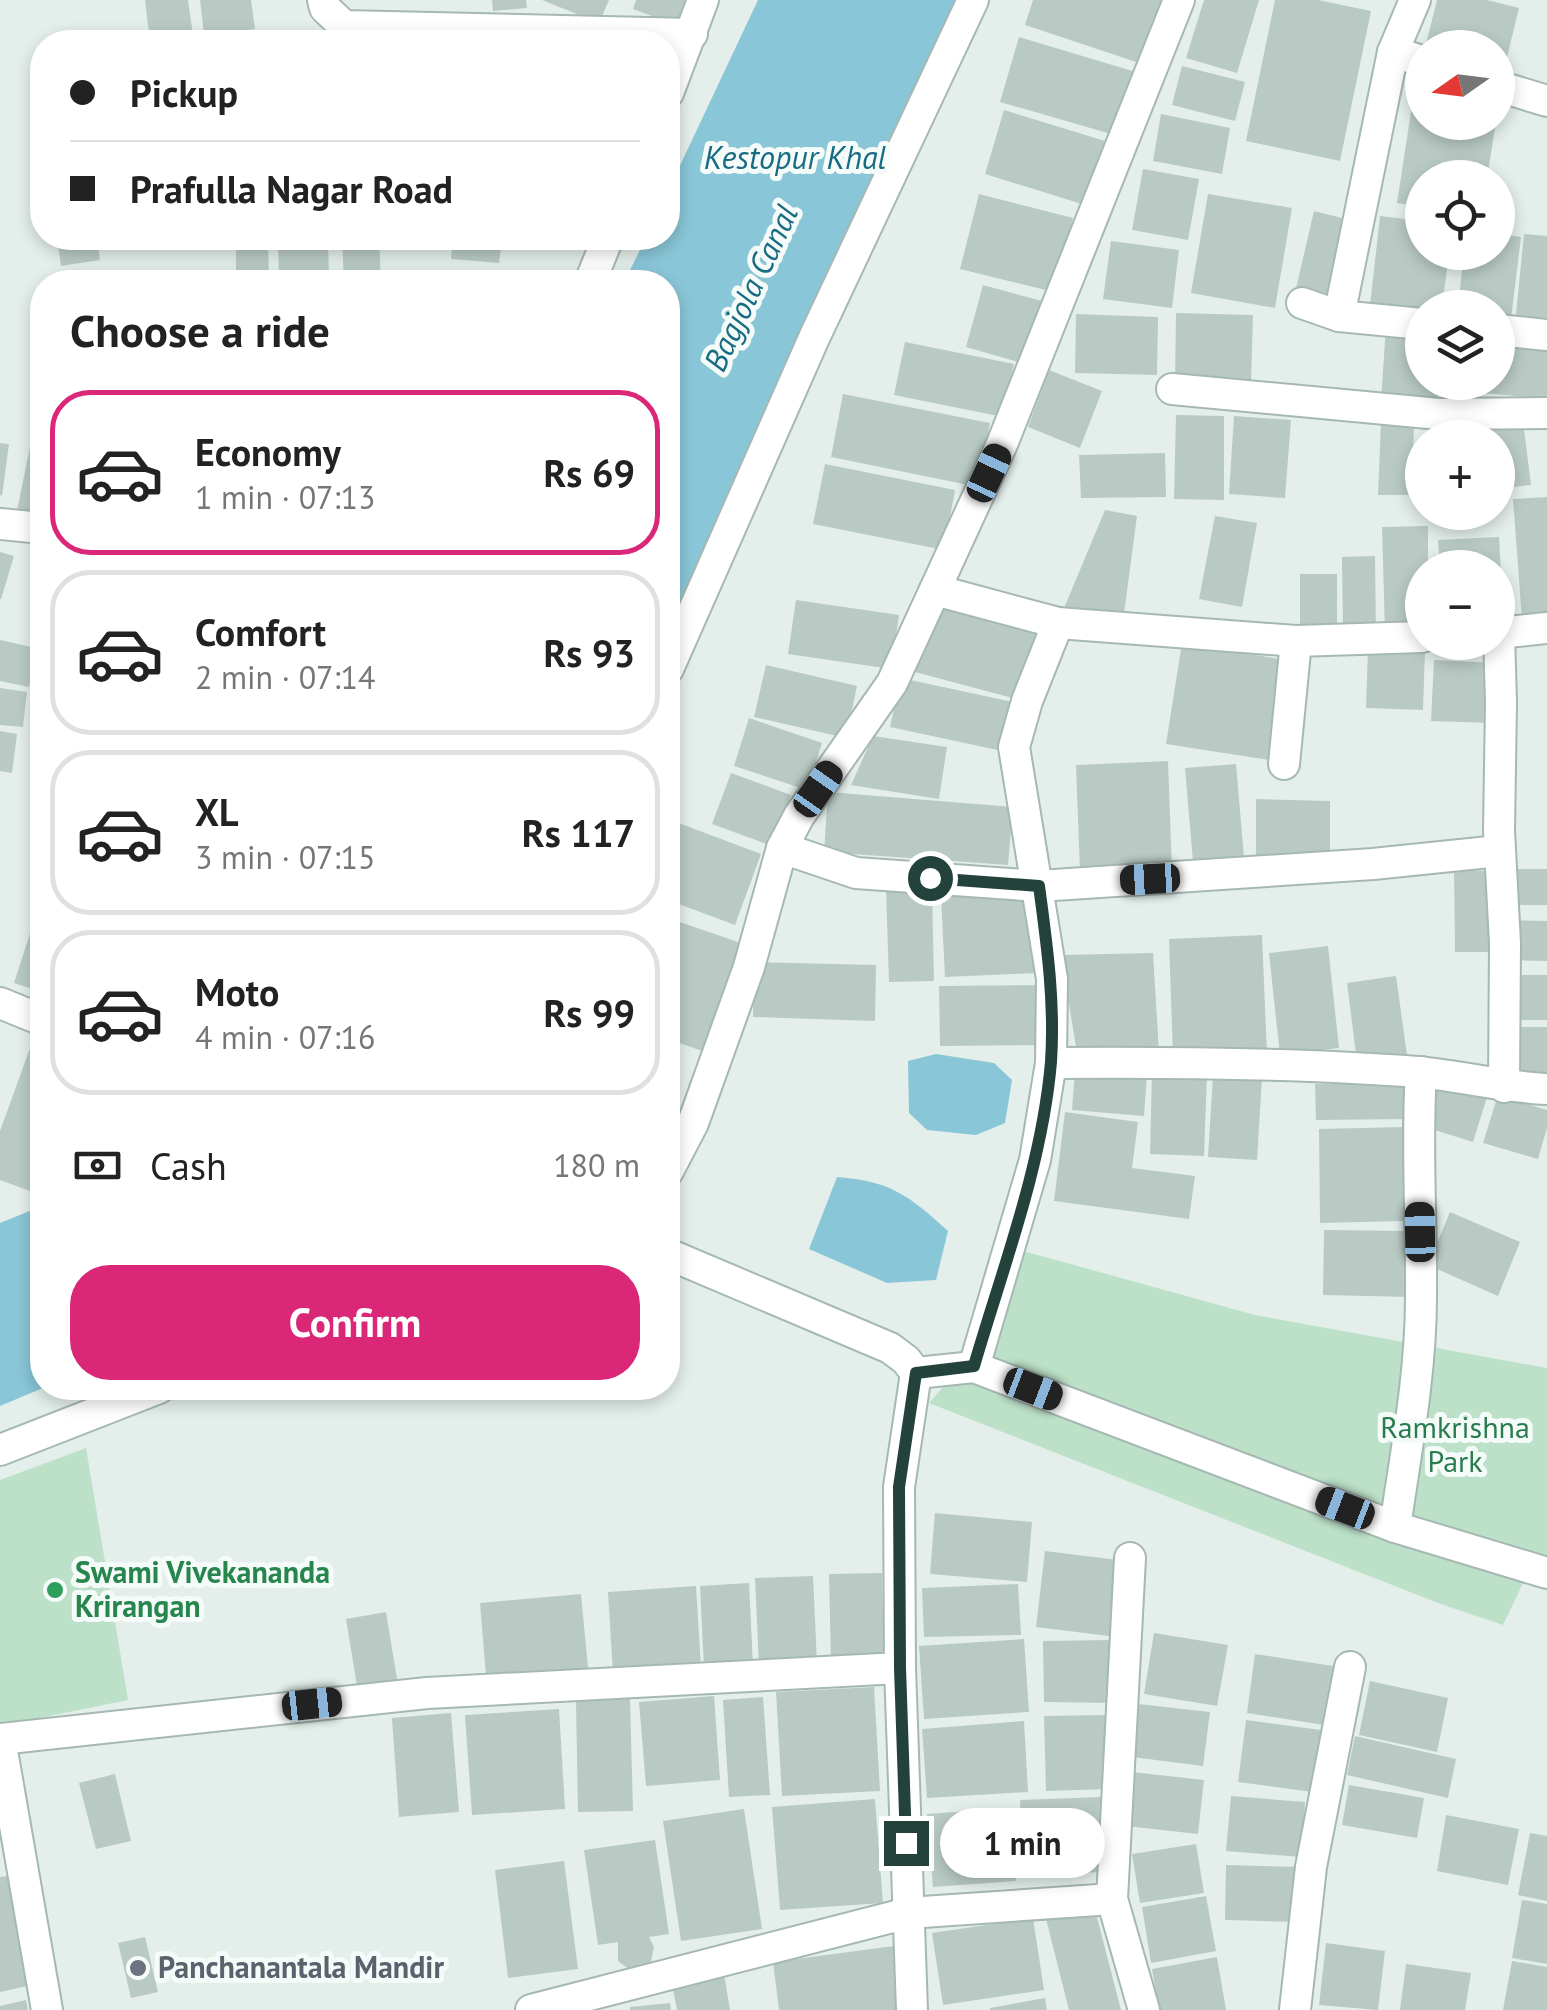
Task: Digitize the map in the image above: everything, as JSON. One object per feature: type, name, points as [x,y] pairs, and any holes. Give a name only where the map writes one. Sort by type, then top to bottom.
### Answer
[{"type":"street","points":[[323,0],[325,8],[344,26],[518,30]]},
{"type":"street","points":[[680,64],[704,0]]},
{"type":"street","points":[[680,642],[814,338],[973,0]]},
{"type":"street","points":[[680,1148],[693,1123],[749,967],[782,848],[799,816],[892,682],[935,590],[1002,444],[1178,0]]},
{"type":"street","points":[[1338,316],[1393,52],[1415,0]]},
{"type":"street","points":[[680,34],[692,34]]},
{"type":"street","points":[[1393,52],[1405,56]]},
{"type":"street","points":[[1515,92],[1547,102]]},
{"type":"street","points":[[1302,303],[1338,316],[1405,322]]},
{"type":"street","points":[[1515,332],[1547,335]]},
{"type":"street","points":[[1172,389],[1440,414],[1547,413]]},
{"type":"street","points":[[0,524],[30,527]]},
{"type":"street","points":[[935,590],[1058,623],[1296,641],[1405,638]]},
{"type":"street","points":[[974,1366],[1034,1160],[1050,1062],[1052,978],[1014,747],[1058,623]]},
{"type":"street","points":[[1515,631],[1547,628]]},
{"type":"street","points":[[1284,764],[1296,641]]},
{"type":"street","points":[[1498,660],[1504,1086]]},
{"type":"street","points":[[782,848],[856,874],[1039,886],[1373,864],[1499,851]]},
{"type":"street","points":[[0,1003],[30,1015]]},
{"type":"street","points":[[1050,1062],[1421,1072],[1504,1086],[1547,1088]]},
{"type":"street","points":[[1395,1527],[1417,1368],[1420,1316],[1421,1072]]},
{"type":"street","points":[[680,1259],[890,1348],[916,1373],[899,1487],[900,1668],[912,2010]]},
{"type":"street","points":[[916,1373],[974,1366],[1395,1527],[1547,1573]]},
{"type":"street","points":[[0,1450],[128,1400]]},
{"type":"street","points":[[1130,1558],[1112,1900],[1144,2010]]},
{"type":"street","points":[[1295,2010],[1311,1867],[1350,1667]]},
{"type":"street","points":[[47,2010],[0,1739],[427,1693],[900,1668]]},
{"type":"street","points":[[532,2010],[566,2005],[908,1913],[1112,1900]]},
{"type":"green space","name":"Ramkrishna Park","points":[[1009,1247],[1255,1315],[1547,1368],[1547,1572],[1526,1577],[1503,1625],[929,1403],[951,1378],[993,1359]]},
{"type":"green space","name":"Swami Vivekananda Krirangan","points":[[86,1448],[128,1700],[0,1726],[0,1480]]},
{"type":"water","name":"Kestopur Khal","points":[[758,0],[981,0],[680,639],[680,270],[630,270],[640,250],[680,250],[680,166]]},
{"type":"water","points":[[936,1054],[994,1063],[1012,1080],[1005,1123],[976,1135],[927,1130],[909,1113],[908,1061]]},
{"type":"water","points":[[837,1177],[872,1182],[898,1192],[948,1231],[936,1280],[887,1283],[809,1249]]},
{"type":"water","points":[[30,1211],[30,1393],[0,1406],[0,1223]]},
{"type":"building","points":[[145,0],[188,0],[192,30],[149,30]]},
{"type":"building","points":[[200,0],[251,0],[255,29],[203,30]]},
{"type":"building","points":[[492,0],[526,0],[527,8],[493,11]]},
{"type":"building","points":[[542,0],[609,0],[599,23]]},
{"type":"building","points":[[636,0],[691,0],[681,27],[633,9]]},
{"type":"building","points":[[1033,0],[1166,0],[1145,65],[1025,25]]},
{"type":"building","points":[[1204,0],[1259,0],[1237,73],[1186,58]]},
{"type":"building","points":[[1275,0],[1318,0],[1371,11],[1340,161],[1246,141]]},
{"type":"building","points":[[1437,0],[1487,0],[1519,8],[1514,30],[1430,30]]},
{"type":"building","points":[[1019,37],[1136,72],[1118,136],[1000,102]]},
{"type":"building","points":[[1182,66],[1245,82],[1235,121],[1172,105]]},
{"type":"building","points":[[1004,110],[1105,141],[1085,205],[985,174]]},
{"type":"building","points":[[1161,114],[1230,128],[1222,174],[1153,161]]},
{"type":"building","points":[[1407,140],[1493,140],[1490,160],[1405,160],[1405,204],[1397,203]]},
{"type":"building","points":[[1143,169],[1199,179],[1188,240],[1132,230]]},
{"type":"building","points":[[979,194],[1073,218],[1054,292],[960,269]]},
{"type":"building","points":[[1208,194],[1292,208],[1275,308],[1191,293]]},
{"type":"building","points":[[1314,211],[1354,221],[1335,307],[1294,297]]},
{"type":"building","points":[[1380,216],[1405,219],[1405,270],[1447,270],[1444,290],[1405,290],[1405,311],[1370,306]]},
{"type":"building","points":[[1524,234],[1547,236],[1547,327],[1515,324]]},
{"type":"building","points":[[1515,236],[1521,237],[1515,290],[1460,290],[1462,270],[1515,270]]},
{"type":"building","points":[[1111,241],[1179,250],[1172,308],[1103,299]]},
{"type":"building","points":[[59,250],[99,250],[100,260],[61,266]]},
{"type":"building","points":[[236,250],[268,250],[269,270],[236,270]]},
{"type":"building","points":[[278,250],[328,250],[329,270],[279,270]]},
{"type":"building","points":[[343,250],[380,250],[380,270],[343,270]]},
{"type":"building","points":[[452,250],[501,250],[499,263],[451,259]]},
{"type":"building","points":[[983,285],[1042,301],[1025,364],[966,347]]},
{"type":"building","points":[[1176,313],[1253,315],[1251,383],[1175,381]]},
{"type":"building","points":[[1076,314],[1158,317],[1157,375],[1075,373]]},
{"type":"building","points":[[1386,326],[1405,327],[1405,400],[1438,400],[1438,405],[1381,401]]},
{"type":"building","points":[[1515,338],[1547,341],[1547,399],[1515,396]]},
{"type":"building","points":[[905,342],[1014,364],[1003,417],[894,395]]},
{"type":"building","points":[[1049,370],[1102,391],[1080,448],[1028,427]]},
{"type":"building","points":[[843,394],[990,423],[978,487],[831,457]]},
{"type":"building","points":[[1176,415],[1224,416],[1224,500],[1174,499]]},
{"type":"building","points":[[1234,416],[1291,420],[1285,498],[1229,494]]},
{"type":"building","points":[[1523,421],[1531,485],[1515,487],[1515,422]]},
{"type":"building","points":[[1381,422],[1405,423],[1405,495],[1378,495]]},
{"type":"building","points":[[0,443],[9,444],[2,496],[0,495]]},
{"type":"building","points":[[30,447],[30,514],[17,511]]},
{"type":"building","points":[[1165,453],[1166,497],[1081,498],[1079,455]]},
{"type":"building","points":[[825,464],[955,490],[944,550],[813,524]]},
{"type":"building","points":[[1547,497],[1547,617],[1522,619],[1515,499]]},
{"type":"building","points":[[1105,510],[1137,516],[1123,621],[1062,613]]},
{"type":"building","points":[[1215,516],[1257,523],[1242,607],[1199,599]]},
{"type":"building","points":[[1382,527],[1428,530],[1428,550],[1405,550],[1405,632],[1385,632]]},
{"type":"building","points":[[1499,537],[1500,550],[1439,550],[1438,540]]},
{"type":"building","points":[[0,552],[14,556],[1,599],[0,599]]},
{"type":"building","points":[[1375,556],[1376,636],[1343,636],[1342,557]]},
{"type":"building","points":[[1300,574],[1337,574],[1337,637],[1300,636]]},
{"type":"building","points":[[796,600],[899,615],[891,669],[788,654]]},
{"type":"building","points":[[932,604],[1037,632],[1020,700],[915,672]]},
{"type":"building","points":[[0,640],[30,647],[29,687],[0,681]]},
{"type":"building","points":[[1182,643],[1285,660],[1269,760],[1166,744]]},
{"type":"building","points":[[1368,648],[1405,650],[1405,660],[1425,660],[1423,710],[1366,708]]},
{"type":"building","points":[[1434,660],[1496,663],[1493,723],[1431,721]]},
{"type":"building","points":[[766,665],[857,686],[846,738],[754,717]]},
{"type":"building","points":[[901,678],[1013,702],[1002,751],[890,727]]},
{"type":"building","points":[[0,688],[27,692],[23,727],[0,725]]},
{"type":"building","points":[[749,718],[822,743],[807,790],[734,766]]},
{"type":"building","points":[[0,731],[17,734],[12,773],[0,771]]},
{"type":"building","points":[[873,736],[947,747],[939,799],[851,785]]},
{"type":"building","points":[[1168,761],[1172,869],[1080,872],[1076,765]]},
{"type":"building","points":[[1236,764],[1245,869],[1194,873],[1185,768]]},
{"type":"building","points":[[731,773],[791,795],[772,846],[712,824]]},
{"type":"building","points":[[828,792],[1013,807],[1008,865],[824,852]]},
{"type":"building","points":[[1256,799],[1330,801],[1330,867],[1256,866]]},
{"type":"building","points":[[680,824],[761,854],[735,925],[680,904]]},
{"type":"building","points":[[1512,869],[1547,869],[1547,905],[1511,905]]},
{"type":"building","points":[[1454,870],[1498,871],[1498,952],[1455,952]]},
{"type":"building","points":[[886,889],[932,889],[934,981],[889,982]]},
{"type":"building","points":[[1034,892],[1038,973],[945,977],[941,897]]},
{"type":"building","points":[[1509,920],[1547,921],[1547,961],[1509,960]]},
{"type":"building","points":[[680,922],[741,943],[705,1052],[680,1043]]},
{"type":"building","points":[[30,933],[30,988],[14,983]]},
{"type":"building","points":[[1262,935],[1267,1054],[1173,1057],[1169,939]]},
{"type":"building","points":[[1328,946],[1339,1048],[1280,1055],[1269,953]]},
{"type":"building","points":[[1153,953],[1159,1052],[1077,1053],[1061,955]]},
{"type":"building","points":[[754,962],[876,965],[875,1021],[753,1017]]},
{"type":"building","points":[[1513,975],[1547,975],[1547,1020],[1513,1020]]},
{"type":"building","points":[[1396,976],[1407,1055],[1357,1062],[1347,983]]},
{"type":"building","points":[[1046,985],[1047,1045],[940,1046],[939,986]]},
{"type":"building","points":[[1513,1027],[1547,1027],[1547,1078],[1513,1078]]},
{"type":"building","points":[[30,1048],[30,1191],[0,1180],[0,1131]]},
{"type":"building","points":[[1075,1070],[1147,1075],[1144,1116],[1072,1110]]},
{"type":"building","points":[[1152,1072],[1207,1074],[1204,1156],[1150,1154]]},
{"type":"building","points":[[1213,1075],[1262,1078],[1257,1160],[1208,1157]]},
{"type":"building","points":[[1441,1078],[1488,1094],[1473,1142],[1425,1127]]},
{"type":"building","points":[[1408,1082],[1408,1119],[1316,1120],[1315,1084]]},
{"type":"building","points":[[1498,1095],[1547,1110],[1547,1128],[1538,1159],[1483,1143]]},
{"type":"building","points":[[1065,1112],[1138,1122],[1132,1168],[1195,1176],[1189,1219],[1054,1201]]},
{"type":"building","points":[[1404,1127],[1406,1221],[1320,1223],[1319,1129]]},
{"type":"building","points":[[1450,1212],[1520,1242],[1498,1296],[1428,1265]]},
{"type":"building","points":[[1324,1230],[1412,1231],[1411,1297],[1323,1295]]},
{"type":"building","points":[[935,1513],[1032,1522],[1027,1582],[930,1574]]},
{"type":"building","points":[[1045,1551],[1126,1561],[1117,1637],[1036,1627]]},
{"type":"building","points":[[882,1573],[884,1663],[831,1664],[829,1574]]},
{"type":"building","points":[[813,1576],[817,1663],[759,1666],[755,1578]]},
{"type":"building","points":[[749,1583],[753,1666],[704,1668],[700,1586]]},
{"type":"building","points":[[1018,1584],[1021,1635],[924,1637],[922,1588]]},
{"type":"building","points":[[696,1586],[701,1668],[613,1673],[608,1592]]},
{"type":"building","points":[[581,1594],[589,1678],[487,1687],[480,1603]]},
{"type":"building","points":[[386,1612],[399,1691],[359,1698],[346,1619]]},
{"type":"building","points":[[1154,1633],[1228,1645],[1217,1706],[1144,1694]]},
{"type":"building","points":[[1024,1639],[1029,1712],[924,1719],[919,1646]]},
{"type":"building","points":[[1112,1640],[1113,1703],[1044,1702],[1043,1641]]},
{"type":"building","points":[[1255,1654],[1333,1666],[1324,1725],[1247,1713]]},
{"type":"building","points":[[1370,1681],[1448,1698],[1437,1752],[1359,1735]]},
{"type":"building","points":[[874,1687],[880,1791],[782,1796],[776,1692]]},
{"type":"building","points":[[714,1696],[720,1780],[646,1786],[639,1702]]},
{"type":"building","points":[[763,1697],[770,1795],[729,1797],[723,1700]]},
{"type":"building","points":[[630,1699],[633,1811],[578,1812],[576,1701]]},
{"type":"building","points":[[1138,1704],[1210,1712],[1203,1766],[1132,1757]]},
{"type":"building","points":[[559,1709],[565,1809],[472,1815],[465,1715]]},
{"type":"building","points":[[451,1713],[459,1812],[399,1817],[392,1718]]},
{"type":"building","points":[[1107,1715],[1110,1789],[1046,1791],[1044,1716]]},
{"type":"building","points":[[1246,1720],[1321,1730],[1312,1792],[1238,1782]]},
{"type":"building","points":[[1024,1721],[1028,1792],[927,1798],[922,1729]]},
{"type":"building","points":[[1355,1736],[1456,1759],[1448,1798],[1347,1775]]},
{"type":"building","points":[[1132,1772],[1204,1780],[1198,1834],[1126,1826]]},
{"type":"building","points":[[115,1774],[131,1841],[96,1849],[79,1783]]},
{"type":"building","points":[[1349,1785],[1424,1798],[1417,1838],[1342,1825]]},
{"type":"building","points":[[1231,1796],[1305,1802],[1301,1857],[1226,1851]]},
{"type":"building","points":[[1102,1797],[1105,1872],[1023,1875],[1020,1800]]},
{"type":"building","points":[[875,1799],[883,1903],[780,1910],[772,1807]]},
{"type":"building","points":[[1011,1808],[1016,1881],[933,1887],[927,1814]]},
{"type":"building","points":[[744,1809],[762,1929],[681,1941],[663,1821]]},
{"type":"building","points":[[1446,1815],[1519,1829],[1508,1885],[1437,1871]]},
{"type":"building","points":[[1530,1833],[1547,1836],[1547,1901],[1518,1895]]},
{"type":"building","points":[[655,1840],[669,1934],[649,1937],[654,1947],[651,1962],[630,1970],[618,1961],[618,1942],[598,1945],[584,1850]]},
{"type":"building","points":[[1196,1844],[1204,1893],[1140,1903],[1132,1854]]},
{"type":"building","points":[[564,1861],[578,1969],[508,1978],[495,1870]]},
{"type":"building","points":[[1226,1865],[1301,1867],[1299,1922],[1225,1920]]},
{"type":"building","points":[[7,1876],[32,1985],[0,1992],[0,1877]]},
{"type":"building","points":[[1206,1896],[1216,1951],[1151,1963],[1142,1907]]},
{"type":"building","points":[[1522,1900],[1547,1904],[1547,1964],[1512,1958]]},
{"type":"building","points":[[1093,1902],[1121,2010],[1069,2010],[1045,1915]]},
{"type":"building","points":[[1033,1918],[1044,1990],[943,2005],[932,1933]]},
{"type":"building","name":"Panchanantala Mandir","points":[[145,1937],[158,1992],[131,1998],[118,1943]]},
{"type":"building","points":[[1326,1943],[1385,1951],[1378,2010],[1319,2005]]},
{"type":"building","points":[[894,1946],[902,2010],[779,2010],[773,1962]]},
{"type":"building","points":[[1217,1957],[1226,2010],[1159,2010],[1152,1969]]},
{"type":"building","points":[[1512,1961],[1547,1967],[1547,2010],[1503,2010]]},
{"type":"building","points":[[1406,1964],[1471,1973],[1465,2010],[1400,2010]]},
{"type":"building","points":[[724,1974],[730,2010],[677,2010],[672,1984]]},
{"type":"building","points":[[1045,1998],[1047,2010],[990,2010],[990,2008]]},
{"type":"building","points":[[26,2000],[28,2010],[0,2010],[0,2006]]},
{"type":"building","points":[[670,2003],[671,2010],[630,2010],[630,2007]]},
{"type":"place","name":"Swami Vivekananda Krirangan","points":[[55,1590]]},
{"type":"place","name":"Panchanantala Mandir","points":[[138,1968]]},
{"type":"route","points":[[906,1843],[899,1487],[916,1373],[974,1366],[1034,1160],[1050,1062],[1052,978],[1039,886],[930,878]]},
{"type":"water label","name":"Bagjola Canal","points":[[751,288]]}]
